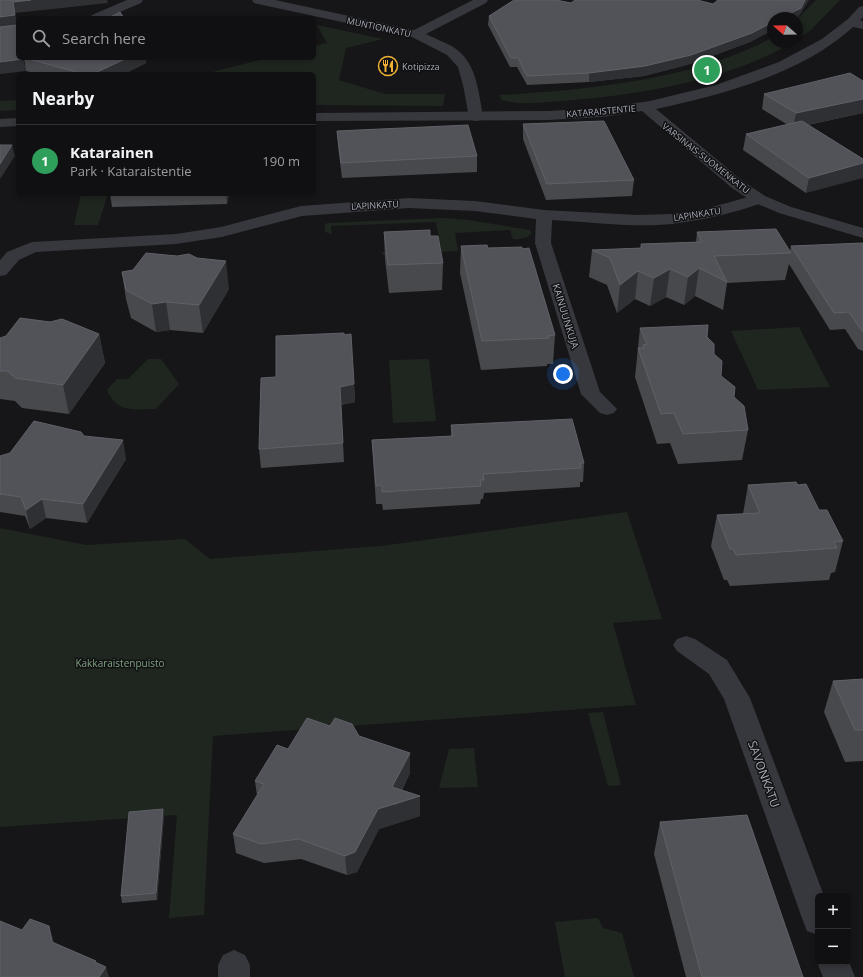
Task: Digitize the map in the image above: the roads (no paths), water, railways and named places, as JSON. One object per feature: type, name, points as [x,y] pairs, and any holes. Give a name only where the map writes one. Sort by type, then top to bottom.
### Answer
[{"type":"street","points":[[101,16],[138,0]]},
{"type":"street","name":"MUNTIONKATU","points":[[258,0],[416,34],[452,52],[464,66],[470,85],[476,117]]},
{"type":"street","points":[[416,34],[482,0]]},
{"type":"street","name":"KATARAISTENTIE","points":[[316,117],[549,116],[616,111],[644,107],[727,86],[784,66],[858,24],[863,10]]},
{"type":"street","name":"VARSINAIS-SUOMENKATU","points":[[644,107],[738,185],[759,199],[812,219],[863,232]]},
{"type":"street","points":[[0,123],[16,122]]},
{"type":"street","name":"LAPINKATU","points":[[0,272],[13,256],[32,247],[54,244],[176,239],[222,232],[301,211],[416,204],[475,206],[544,215],[637,220],[671,219],[705,214],[759,199]]},
{"type":"street","name":"KAINUUNKUJA","points":[[544,215],[543,243],[591,394],[607,409]]},
{"type":"street","name":"SAVONKATU","points":[[686,645],[718,667],[737,698],[815,913]]},
{"type":"street","points":[[834,965],[839,977]]},
{"type":"place","name":"Kotipizza","points":[[388,66]]},
{"type":"place","name":"Katarainen","points":[[707,70]]},
{"type":"park label","name":"Kakkaraistenpuisto","points":[[120,663]]}]
